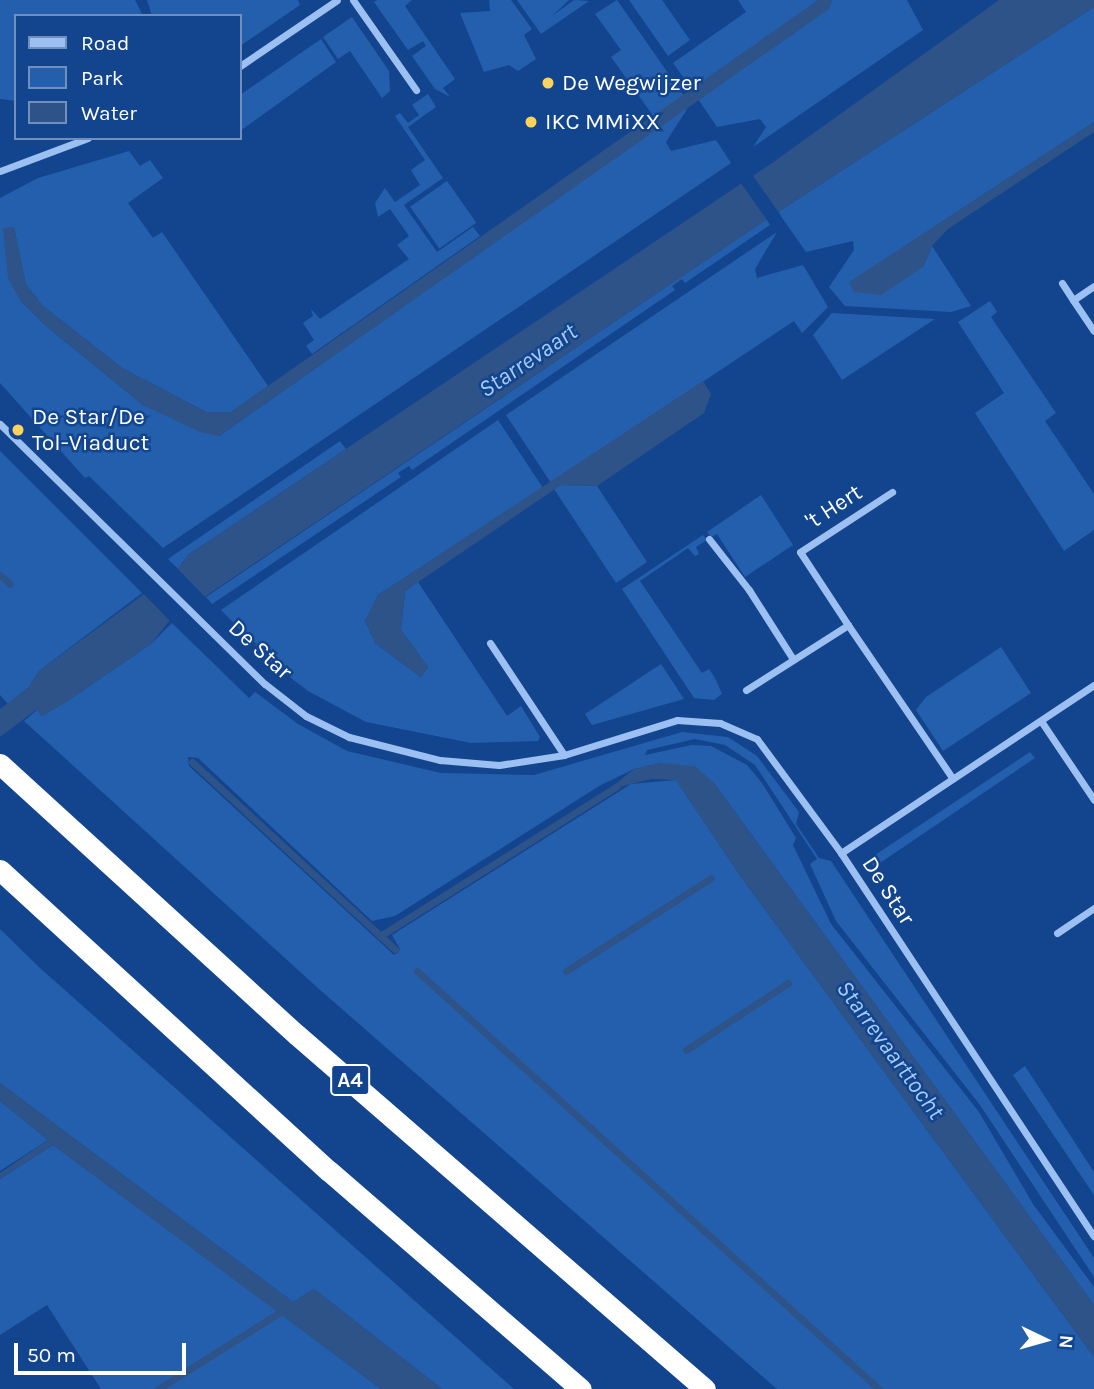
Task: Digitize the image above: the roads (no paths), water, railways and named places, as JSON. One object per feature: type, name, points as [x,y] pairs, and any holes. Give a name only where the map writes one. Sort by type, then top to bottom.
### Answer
[{"type":"highway","name":"A4","points":[[0,764],[297,1035],[705,1389]]},
{"type":"highway","points":[[0,870],[329,1171],[581,1389]]},
{"type":"street","points":[[242,65],[337,0]]},
{"type":"street","points":[[353,0],[416,90]]},
{"type":"street","points":[[0,171],[83,140]]},
{"type":"street","points":[[1062,283],[1094,331]]},
{"type":"street","points":[[1073,300],[1094,286]]},
{"type":"street","name":"De Star","points":[[0,424],[265,684],[306,716],[349,737],[402,752],[478,764],[521,764],[564,755],[677,720],[730,727],[757,739],[771,753],[841,853],[1094,1236]]},
{"type":"street","name":"'t Hert","points":[[892,492],[800,552],[953,779]]},
{"type":"street","points":[[709,540],[749,590],[793,659]]},
{"type":"street","points":[[746,690],[848,625]]},
{"type":"street","points":[[490,643],[564,755]]},
{"type":"street","points":[[841,853],[1094,685]]},
{"type":"street","points":[[1041,721],[1094,800]]},
{"type":"street","points":[[1057,933],[1094,908]]},
{"type":"water","points":[[818,0],[832,0],[829,9],[219,436],[200,432],[143,405],[46,326],[20,300],[8,278],[3,228],[14,227],[26,285],[43,306],[122,368],[206,412],[231,412]]},
{"type":"water","name":"Starrevaart","points":[[999,0],[1094,0],[1094,7],[778,212],[170,620],[151,644],[66,702],[42,716],[36,710],[0,737],[0,709],[29,687],[39,671],[178,569],[188,555],[772,163]]},
{"type":"water","points":[[1094,122],[1094,132],[948,229],[932,246],[923,267],[881,295],[854,292],[849,282]]},
{"type":"water","points":[[703,381],[711,394],[704,413],[597,486],[561,485],[405,591],[401,630],[428,667],[421,677],[376,644],[365,621],[378,595]]},
{"type":"water","name":"Starrevaarttocht","points":[[661,763],[695,766],[714,783],[1094,1305],[1094,1357],[741,877],[676,780],[651,779],[608,790],[634,769]]},
{"type":"water","points":[[0,1083],[293,1302],[314,1289],[442,1389],[381,1389],[53,1145],[0,1179],[0,1173],[48,1140],[0,1101]]},
{"type":"waterway","points":[[0,575],[10,584]]},
{"type":"waterway","points":[[192,762],[396,950]]},
{"type":"waterway","points":[[380,936],[617,786]]},
{"type":"waterway","points":[[566,971],[711,878]]},
{"type":"waterway","points":[[417,971],[879,1389]]},
{"type":"waterway","points":[[686,1050],[788,983]]},
{"type":"waterway","points":[[158,1389],[285,1309]]},
{"type":"place","name":"De Wegwijzer","points":[[548,83]]},
{"type":"place","name":"IKC MMiXX","points":[[531,122]]},
{"type":"place","name":"De Star/De Tol-Viaduct","points":[[18,430]]}]
